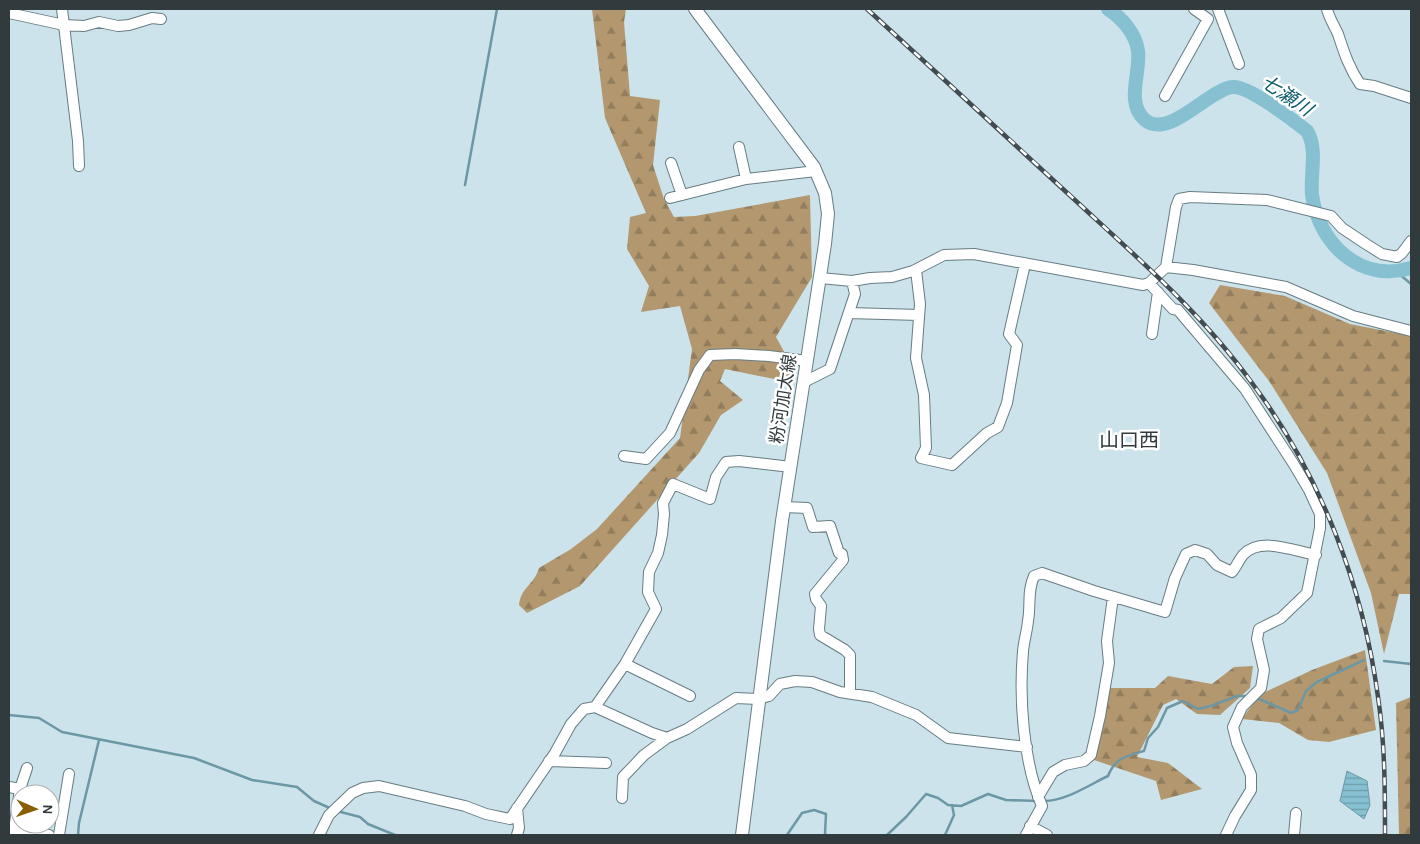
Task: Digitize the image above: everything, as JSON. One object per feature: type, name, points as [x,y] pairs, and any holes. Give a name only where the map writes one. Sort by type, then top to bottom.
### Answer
[{"type":"main road","name":"粉河加太線","points":[[695,9],[816,170],[825,193],[828,214],[826,244],[784,507],[742,835]]},
{"type":"street","points":[[62,9],[78,141],[79,166]]},
{"type":"street","points":[[1165,96],[1208,19],[1194,9]]},
{"type":"street","points":[[1218,9],[1239,64]]},
{"type":"street","points":[[1327,9],[1337,31],[1344,56],[1360,84],[1374,86],[1411,98]]},
{"type":"street","points":[[9,13],[64,25],[84,26],[99,22],[118,26],[129,25],[152,18],[161,19]]},
{"type":"street","points":[[739,147],[746,180]]},
{"type":"street","points":[[672,163],[682,195]]},
{"type":"street","points":[[670,198],[746,180],[816,170]]},
{"type":"street","points":[[820,278],[852,282],[870,278],[892,277],[916,270],[944,255],[974,254],[1142,285],[1149,283],[1166,267],[1176,207],[1179,199],[1190,196],[1267,200],[1331,216],[1342,228],[1382,254],[1397,257],[1411,241]]},
{"type":"street","points":[[916,270],[920,304],[916,358],[924,395],[926,448],[921,458],[952,465],[987,433],[998,427],[1007,403],[1017,345],[1008,334],[1025,264]]},
{"type":"street","points":[[1166,267],[1286,287],[1353,316],[1411,331]]},
{"type":"street","points":[[804,382],[830,369],[855,294],[852,282]]},
{"type":"street","points":[[1149,283],[1189,322],[1245,389],[1293,463],[1309,490],[1320,514],[1316,555],[1307,593],[1281,618],[1259,629],[1257,639],[1264,670],[1261,688],[1242,707],[1233,727],[1237,743],[1251,774],[1251,790],[1226,835]]},
{"type":"street","points":[[1152,334],[1158,292]]},
{"type":"street","points":[[849,313],[919,316]]},
{"type":"street","points":[[624,456],[646,459],[670,433],[699,370],[710,355],[769,356],[806,361]]},
{"type":"street","points":[[595,707],[625,664],[656,609],[648,592],[649,572],[658,553],[662,535],[664,503],[673,484],[710,499],[716,477],[726,462],[739,461],[791,467]]},
{"type":"street","points":[[784,507],[807,508],[813,527],[830,526],[839,553],[842,554],[843,560],[815,594],[821,606],[820,635],[846,650],[850,655],[850,693]]},
{"type":"street","points":[[1048,835],[1028,831],[1042,806],[1036,792],[1027,747],[1022,705],[1024,651],[1029,619],[1029,587],[1034,576],[1042,573],[1165,612],[1186,554],[1195,550],[1207,554],[1217,565],[1232,572],[1244,554],[1258,545],[1279,547],[1316,555]]},
{"type":"street","points":[[1038,798],[1053,772],[1065,765],[1084,761],[1091,755],[1109,663],[1107,641],[1113,597]]},
{"type":"street","points":[[625,664],[690,696]]},
{"type":"street","points":[[622,798],[623,777],[644,755],[667,738],[687,729],[736,698],[758,699],[769,696],[780,684],[795,682],[812,682],[872,697],[890,706],[916,715],[948,738],[1027,747]]},
{"type":"street","points":[[319,835],[329,815],[352,793],[363,788],[379,786],[510,819],[549,762],[571,724],[584,709],[589,707],[595,707],[667,738]]},
{"type":"street","points":[[549,762],[606,763]]},
{"type":"street","points":[[21,784],[27,768]]},
{"type":"street","points":[[59,835],[69,774]]},
{"type":"street","points":[[517,808],[519,828],[517,835]]},
{"type":"street","points":[[1294,835],[1296,813]]},
{"type":"green space","points":[[592,9],[626,9],[624,22],[630,96],[660,100],[653,165],[664,199],[674,217],[695,216],[810,195],[812,277],[776,337],[796,373],[784,381],[725,369],[720,381],[743,400],[721,415],[699,453],[580,586],[527,613],[519,605],[520,599],[539,568],[571,549],[597,529],[680,438],[692,349],[680,306],[641,312],[649,286],[627,249],[630,217],[646,213],[605,118]]},
{"type":"green space","points":[[1220,285],[1285,296],[1350,324],[1411,336],[1411,594],[1399,594],[1384,654],[1371,593],[1327,473],[1269,381],[1209,303]]},
{"type":"green space","points":[[1365,650],[1376,730],[1329,742],[1308,740],[1279,723],[1242,719],[1259,695],[1312,670]]},
{"type":"green space","points":[[1253,666],[1250,688],[1220,715],[1197,714],[1176,699],[1163,705],[1137,757],[1168,763],[1202,789],[1161,800],[1156,781],[1094,760],[1110,688],[1155,688],[1168,676],[1212,684],[1234,667]]},
{"type":"green space","points":[[1411,697],[1411,835],[1399,835],[1396,703]]},
{"type":"water","points":[[1347,771],[1367,781],[1370,805],[1364,819],[1340,801]]},
{"type":"waterway","points":[[465,185],[497,9]]},
{"type":"waterway","name":"七瀬川","points":[[1108,9],[1128,27],[1137,45],[1138,59],[1135,96],[1139,113],[1145,120],[1155,124],[1177,119],[1213,95],[1233,87],[1240,88],[1260,98],[1307,131],[1313,154],[1312,195],[1316,213],[1323,229],[1333,244],[1345,256],[1375,270],[1392,271],[1411,268]]},
{"type":"waterway","points":[[1397,272],[1411,284]]},
{"type":"waterway","points":[[1257,698],[1291,713],[1298,710],[1306,691],[1317,682],[1364,660]]},
{"type":"waterway","points":[[1384,661],[1411,664]]},
{"type":"waterway","points":[[1043,801],[1059,799],[1085,788],[1108,776],[1118,761],[1132,754],[1144,751],[1148,738],[1158,727],[1167,708],[1183,701],[1198,709],[1237,696],[1249,696]]},
{"type":"waterway","points":[[9,715],[39,718],[62,732],[194,758],[252,780],[297,787],[314,801],[332,809]]},
{"type":"waterway","points":[[78,835],[79,823],[99,740]]},
{"type":"waterway","points":[[887,835],[926,794],[938,798],[948,805],[961,806],[988,794],[1006,800],[1038,801]]},
{"type":"waterway","points":[[945,835],[954,815],[952,805]]},
{"type":"waterway","points":[[787,835],[802,813],[814,810],[826,814],[825,834],[827,835]]},
{"type":"waterway","points":[[337,811],[360,817],[368,824],[395,835]]},
{"type":"railway","points":[[867,9],[1175,294],[1234,359],[1276,418],[1318,493],[1335,532],[1362,613],[1371,655],[1382,732],[1385,835]]},
{"type":"district","name":"山口西","points":[[1129,440]]}]
